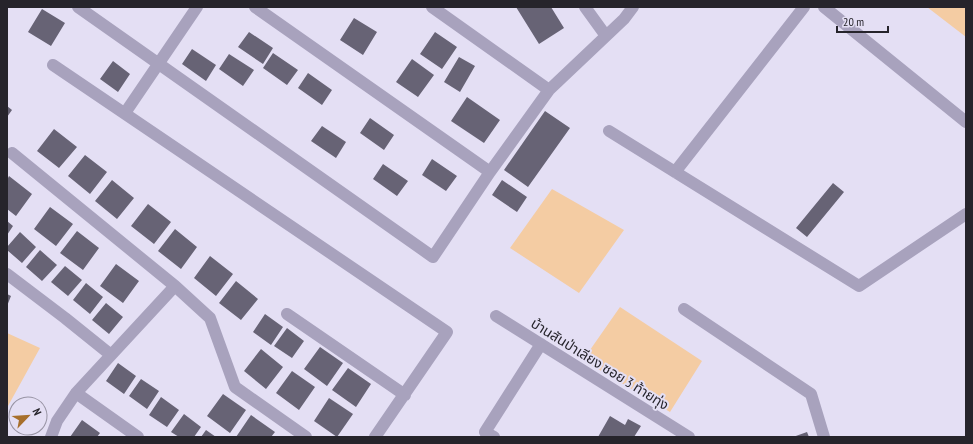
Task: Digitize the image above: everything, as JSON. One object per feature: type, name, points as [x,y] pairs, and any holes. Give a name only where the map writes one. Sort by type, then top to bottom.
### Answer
[{"type":"street","points":[[78,7],[434,257],[490,172],[549,90],[624,19],[633,7]]},
{"type":"street","points":[[125,113],[197,7]]},
{"type":"street","points":[[255,7],[490,172]]},
{"type":"street","points":[[432,7],[549,90]]},
{"type":"street","points":[[586,7],[606,36]]},
{"type":"street","points":[[675,172],[804,7]]},
{"type":"street","points":[[824,7],[966,122]]},
{"type":"street","points":[[53,65],[447,332],[376,437]]},
{"type":"street","points":[[609,131],[859,286],[966,214]]},
{"type":"street","points":[[12,153],[175,286],[210,318],[235,388],[306,437]]},
{"type":"street","points":[[7,274],[111,355]]},
{"type":"street","points":[[51,437],[56,421],[76,393],[175,286]]},
{"type":"street","points":[[684,309],[811,394],[824,437]]},
{"type":"street","points":[[287,314],[405,395]]},
{"type":"street","name":"บ้านสันป่าเลียง ซอย 3 ท้ายทุ่ง","points":[[496,316],[689,437]]},
{"type":"street","points":[[490,434],[541,344]]},
{"type":"street","points":[[76,393],[138,437]]},
{"type":"shaded area","points":[[927,7],[966,7],[966,37]]},
{"type":"shaded area","points":[[552,189],[624,230],[579,293],[510,248]]},
{"type":"shaded area","points":[[620,307],[702,361],[670,412],[583,360]]},
{"type":"shaded area","points":[[7,333],[40,348],[14,396],[8,396],[8,406]]},
{"type":"building","points":[[516,7],[551,7],[564,28],[539,44]]},
{"type":"building","points":[[42,9],[65,23],[51,46],[28,32]]},
{"type":"building","points":[[354,18],[377,32],[363,55],[340,40]]},
{"type":"building","points":[[249,32],[273,48],[263,64],[238,47]]},
{"type":"building","points":[[435,32],[457,47],[442,69],[420,54]]},
{"type":"building","points":[[192,49],[216,65],[206,81],[182,64]]},
{"type":"building","points":[[273,53],[298,70],[287,85],[263,68]]},
{"type":"building","points":[[229,54],[254,70],[243,86],[219,69]]},
{"type":"building","points":[[459,57],[475,66],[460,92],[444,82]]},
{"type":"building","points":[[412,59],[434,75],[418,97],[396,82]]},
{"type":"building","points":[[113,61],[130,74],[118,92],[100,79]]},
{"type":"building","points":[[308,73],[332,90],[322,105],[298,88]]},
{"type":"building","points":[[467,97],[500,120],[484,143],[451,121]]},
{"type":"building","points":[[7,106],[12,110],[7,117]]},
{"type":"building","points":[[545,111],[570,128],[528,187],[504,170]]},
{"type":"building","points":[[370,118],[394,135],[384,150],[360,133]]},
{"type":"building","points":[[322,126],[346,142],[336,158],[311,141]]},
{"type":"building","points":[[54,129],[77,147],[59,168],[37,151]]},
{"type":"building","points":[[85,155],[107,172],[90,194],[68,176]]},
{"type":"building","points":[[432,159],[457,176],[446,191],[422,175]]},
{"type":"building","points":[[383,164],[408,181],[397,196],[373,179]]},
{"type":"building","points":[[9,176],[32,194],[16,216],[7,209],[7,180]]},
{"type":"building","points":[[112,180],[134,198],[117,219],[95,201]]},
{"type":"building","points":[[502,180],[527,197],[517,212],[492,195]]},
{"type":"building","points":[[833,183],[844,192],[807,237],[796,228]]},
{"type":"building","points":[[148,204],[171,222],[154,244],[131,226]]},
{"type":"building","points":[[50,207],[73,224],[56,246],[34,229]]},
{"type":"building","points":[[7,221],[13,226],[7,235]]},
{"type":"building","points":[[175,229],[197,247],[181,269],[158,251]]},
{"type":"building","points":[[77,231],[99,248],[83,270],[60,253]]},
{"type":"building","points":[[20,232],[36,247],[22,263],[7,250],[7,247]]},
{"type":"building","points":[[40,250],[57,265],[42,281],[26,267]]},
{"type":"building","points":[[210,256],[233,274],[216,296],[194,278]]},
{"type":"building","points":[[116,264],[139,281],[123,303],[100,286]]},
{"type":"building","points":[[65,266],[82,280],[68,296],[51,282]]},
{"type":"building","points":[[236,281],[258,299],[241,320],[219,303]]},
{"type":"building","points":[[86,283],[103,297],[90,314],[73,300]]},
{"type":"building","points":[[7,294],[11,296],[7,306]]},
{"type":"building","points":[[106,303],[123,317],[109,334],[92,320]]},
{"type":"building","points":[[265,314],[283,327],[271,345],[253,332]]},
{"type":"building","points":[[287,328],[304,341],[292,358],[274,346]]},
{"type":"building","points":[[320,347],[343,363],[327,386],[304,369]]},
{"type":"building","points":[[261,349],[283,367],[266,389],[244,371]]},
{"type":"building","points":[[118,363],[136,376],[124,394],[106,381]]},
{"type":"building","points":[[348,368],[371,384],[356,407],[332,390]]},
{"type":"building","points":[[292,371],[315,387],[299,410],[276,393]]},
{"type":"building","points":[[141,379],[159,391],[147,409],[129,396]]},
{"type":"building","points":[[223,394],[246,410],[230,433],[207,416]]},
{"type":"building","points":[[161,397],[179,410],[167,427],[149,415]]},
{"type":"building","points":[[329,398],[353,414],[337,437],[314,421]]},
{"type":"building","points":[[184,414],[201,427],[194,437],[179,437],[171,432]]},
{"type":"building","points":[[251,415],[275,432],[271,437],[236,437]]},
{"type":"building","points":[[610,416],[625,425],[628,419],[641,426],[634,437],[598,437]]},
{"type":"building","points":[[82,420],[100,433],[97,437],[70,437]]},
{"type":"building","points":[[206,430],[216,437],[201,437]]},
{"type":"building","points":[[807,432],[809,437],[793,437]]}]
